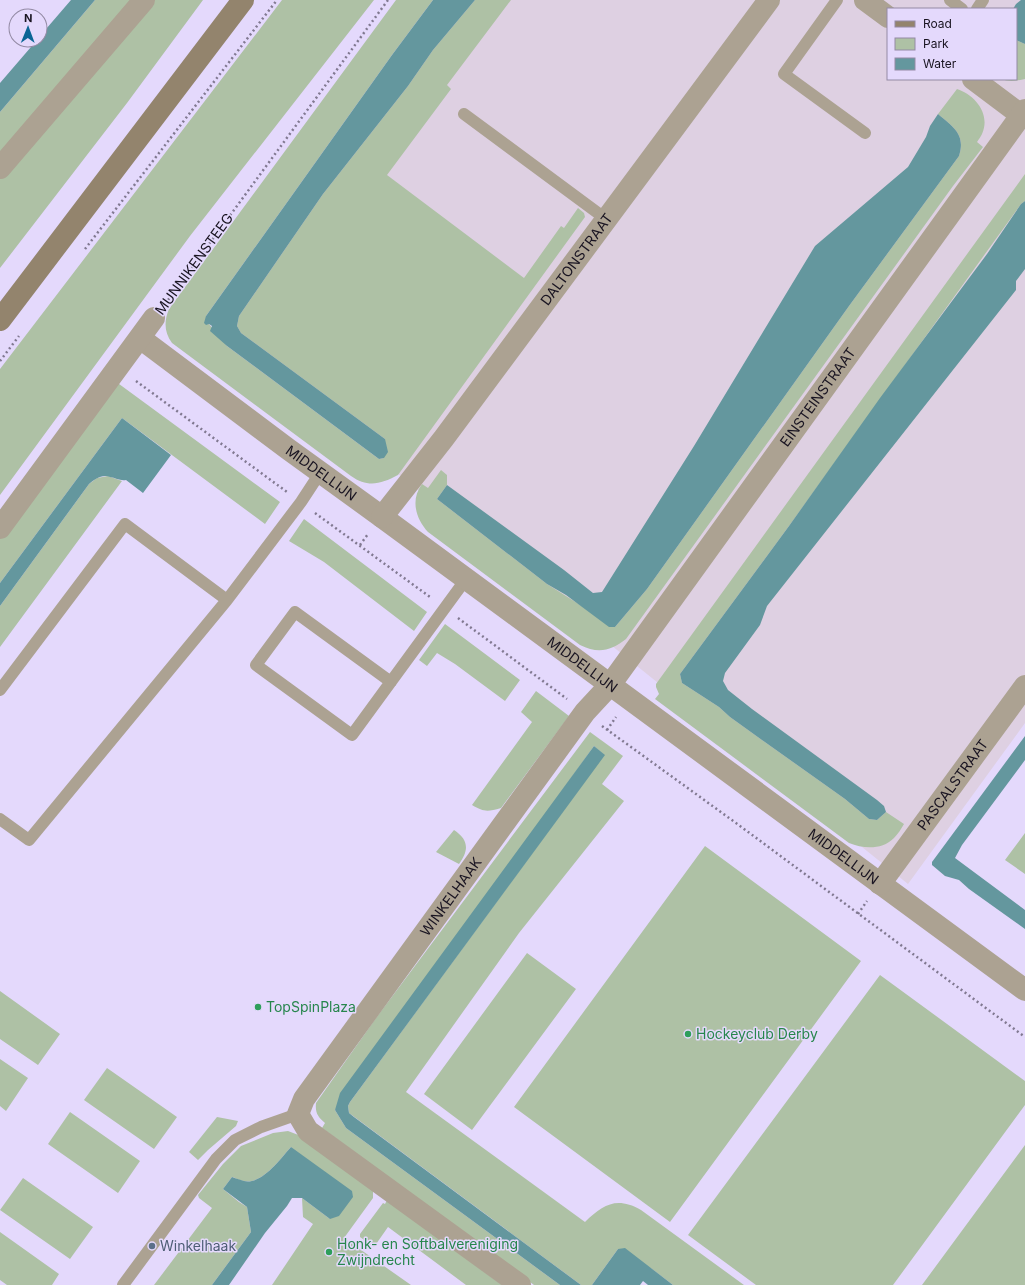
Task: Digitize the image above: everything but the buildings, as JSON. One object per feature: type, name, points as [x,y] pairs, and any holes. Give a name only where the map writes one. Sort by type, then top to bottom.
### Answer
[{"type":"main road","points":[[0,320],[243,0]]},
{"type":"street","points":[[0,168],[144,0]]},
{"type":"street","name":"DALTONSTRAAT","points":[[382,516],[444,438],[769,0]]},
{"type":"street","points":[[865,0],[887,16]]},
{"type":"street","points":[[973,80],[1024,114]]},
{"type":"street","name":"EINSTEINSTRAAT","points":[[610,685],[1024,114]]},
{"type":"street","name":"MUNNIKENSTEEG","points":[[0,528],[154,318]]},
{"type":"street","name":"MIDDELLIJN","points":[[140,338],[320,473],[382,516],[466,580],[1025,990]]},
{"type":"street","name":"WINKELHAAK","points":[[298,1114],[304,1098],[585,712],[610,685]]},
{"type":"street","name":"PASCALSTRAAT","points":[[880,884],[1025,686]]},
{"type":"street","points":[[298,1114],[308,1130],[520,1285]]},
{"type":"lane","points":[[838,0],[784,74],[865,133]]},
{"type":"lane","points":[[950,0],[961,8]]},
{"type":"lane","points":[[464,114],[606,219]]},
{"type":"lane","points":[[0,819],[29,840],[227,600],[301,502],[320,473]]},
{"type":"lane","points":[[0,690],[125,524],[227,600]]},
{"type":"lane","points":[[391,682],[295,612],[256,665],[352,735],[391,682],[466,580]]},
{"type":"lane","points":[[123,1285],[216,1159],[236,1140],[261,1126],[298,1114]]},
{"type":"path","points":[[82,254],[277,0]]},
{"type":"path","name":"MUNNIKENSTEEG","points":[[154,318],[388,0]]},
{"type":"path","points":[[0,361],[19,336]]},
{"type":"shaded area","points":[[462,0],[1025,0],[1025,723],[908,884],[218,329]]},
{"type":"green space","points":[[95,0],[131,0],[0,154],[0,112]]},
{"type":"green space","points":[[151,0],[203,0],[127,103],[0,268],[0,178]]},
{"type":"green space","points":[[282,0],[374,0],[190,236],[0,495],[0,369]]},
{"type":"green space","points":[[396,0],[433,0],[392,55],[206,316],[209,324],[227,346],[379,459],[384,458],[385,439],[241,333],[237,326],[239,316],[323,194],[408,86],[433,50],[475,0],[511,0],[447,85],[451,89],[387,175],[524,278],[561,226],[564,228],[578,208],[584,213],[585,217],[398,475],[386,481],[369,483],[357,480],[351,476],[172,343],[166,331],[166,318],[169,309]]},
{"type":"green space","points":[[1017,40],[1025,44],[1025,79],[1013,81],[1004,80],[1017,80]]},
{"type":"green space","points":[[957,89],[970,96],[980,106],[983,113],[984,127],[977,142],[983,147],[953,186],[626,639],[610,649],[604,650],[593,650],[580,645],[428,532],[420,521],[416,509],[416,496],[422,484],[428,488],[441,470],[447,475],[447,485],[437,499],[547,584],[615,627],[647,589],[849,306],[959,156],[961,142],[957,132],[938,114]]},
{"type":"green space","points":[[1025,174],[1025,201],[1021,204],[789,526],[680,674],[682,683],[719,707],[730,717],[845,799],[869,819],[877,820],[886,812],[904,824],[894,838],[884,845],[867,847],[855,845],[849,843],[655,699],[659,694],[656,684]]},
{"type":"green space","points":[[115,381],[280,502],[265,524],[122,418],[0,583],[0,538]]},
{"type":"green space","points":[[108,476],[122,481],[0,647],[0,606],[89,484],[97,478]]},
{"type":"green space","points":[[304,519],[427,612],[414,631],[324,562],[289,541]]},
{"type":"green space","points":[[445,624],[520,680],[505,701],[455,664],[437,653],[427,666],[419,660]]},
{"type":"green space","points":[[536,691],[569,716],[501,808],[486,811],[472,805],[532,722],[521,712]]},
{"type":"green space","points":[[590,732],[623,756],[602,784],[624,801],[519,933],[406,1092],[585,1222],[598,1211],[610,1204],[617,1203],[632,1206],[641,1210],[744,1285],[673,1285],[652,1269],[618,1249],[592,1285],[581,1285],[349,1113],[348,1106],[350,1102],[604,755],[594,746],[335,1110],[346,1128],[560,1285],[534,1285],[322,1128],[325,1123],[319,1117],[317,1112],[316,1103],[376,1018]]},
{"type":"green space","points":[[454,830],[463,838],[466,846],[465,854],[459,864],[436,852]]},
{"type":"green space","points":[[1025,833],[1025,874],[1005,860]]},
{"type":"green space","name":"Hockeyclub Derby","points":[[705,846],[861,961],[670,1222],[514,1107]]},
{"type":"green space","points":[[527,953],[576,989],[472,1130],[424,1094]]},
{"type":"green space","name":"Hockeyclub Derby","points":[[880,975],[1025,1081],[1025,1105],[893,1285],[756,1285],[688,1235]]},
{"type":"green space","points":[[0,991],[60,1034],[38,1065],[0,1039]]},
{"type":"green space","points":[[0,1059],[28,1078],[6,1111],[0,1106]]},
{"type":"green space","points":[[107,1068],[177,1117],[154,1149],[84,1100]]},
{"type":"green space","points":[[70,1112],[140,1161],[118,1193],[48,1144]]},
{"type":"green space","points":[[217,1117],[238,1121],[236,1126],[198,1160],[189,1152]]},
{"type":"green space","points":[[288,1131],[301,1136],[373,1190],[373,1198],[344,1238],[411,1285],[272,1285],[313,1224],[303,1217],[302,1198],[330,1219],[291,1147],[264,1175],[251,1181],[242,1181],[232,1177],[223,1189],[247,1207],[251,1232],[212,1285],[154,1285],[212,1208],[199,1198],[198,1195],[223,1164],[241,1146],[273,1133]]},
{"type":"green space","points":[[1025,1145],[1025,1285],[922,1285]]},
{"type":"green space","points":[[23,1178],[93,1227],[70,1259],[0,1210]]},
{"type":"green space","points":[[387,1200],[502,1285],[466,1285],[388,1227],[374,1247],[360,1237],[360,1234],[383,1203],[385,1204]]},
{"type":"green space","points":[[0,1232],[59,1274],[52,1285],[7,1285],[0,1280]]},
{"type":"water","points":[[71,0],[95,0],[0,112],[0,83],[30,48],[48,48],[48,27]]},
{"type":"water","points":[[433,0],[475,0],[433,50],[408,86],[323,194],[239,316],[237,326],[241,333],[385,439],[388,452],[384,458],[379,459],[227,346],[210,331],[212,326],[204,323],[206,316],[392,55]]},
{"type":"water","points":[[1021,0],[1025,0],[1025,44],[1017,40],[1017,8],[1014,8]]},
{"type":"water","points":[[938,114],[953,127],[959,136],[961,148],[959,156],[849,306],[647,589],[615,627],[609,627],[566,595],[547,584],[437,499],[447,485],[564,570],[593,593],[602,592],[694,446],[815,246],[908,167]]},
{"type":"water","points":[[1025,201],[1025,269],[1016,281],[1016,290],[767,606],[760,625],[725,673],[723,681],[728,690],[884,806],[886,812],[877,820],[869,819],[845,799],[730,717],[719,707],[682,683],[680,674],[789,526],[880,398],[987,254],[1021,204]]},
{"type":"water","points":[[122,418],[171,455],[143,493],[126,480],[120,480],[107,476],[94,480],[89,484],[0,606],[0,583]]},
{"type":"water","points":[[1025,736],[1025,760],[962,845],[955,858],[1025,910],[1025,929],[969,889],[959,880],[945,876],[932,865],[932,862]]},
{"type":"water","points":[[594,746],[605,755],[348,1106],[349,1113],[354,1117],[581,1285],[560,1285],[346,1128],[335,1110],[340,1093]]},
{"type":"water","points":[[291,1147],[352,1191],[353,1197],[339,1216],[330,1219],[302,1198],[292,1198],[265,1233],[229,1285],[212,1285],[251,1232],[247,1207],[223,1189],[232,1177],[244,1181],[251,1181],[264,1175]]},
{"type":"water","points":[[625,1248],[673,1285],[648,1285],[643,1281],[640,1285],[592,1285],[618,1249]]},
{"type":"place","name":"TopSpinPlaza","points":[[258,1007]]},
{"type":"place","name":"Hockeyclub Derby","points":[[688,1034]]},
{"type":"place","name":"Winkelhaak","points":[[152,1246]]},
{"type":"place","name":"Honk- en Softbalvereniging Zwijndrecht","points":[[329,1252]]}]
